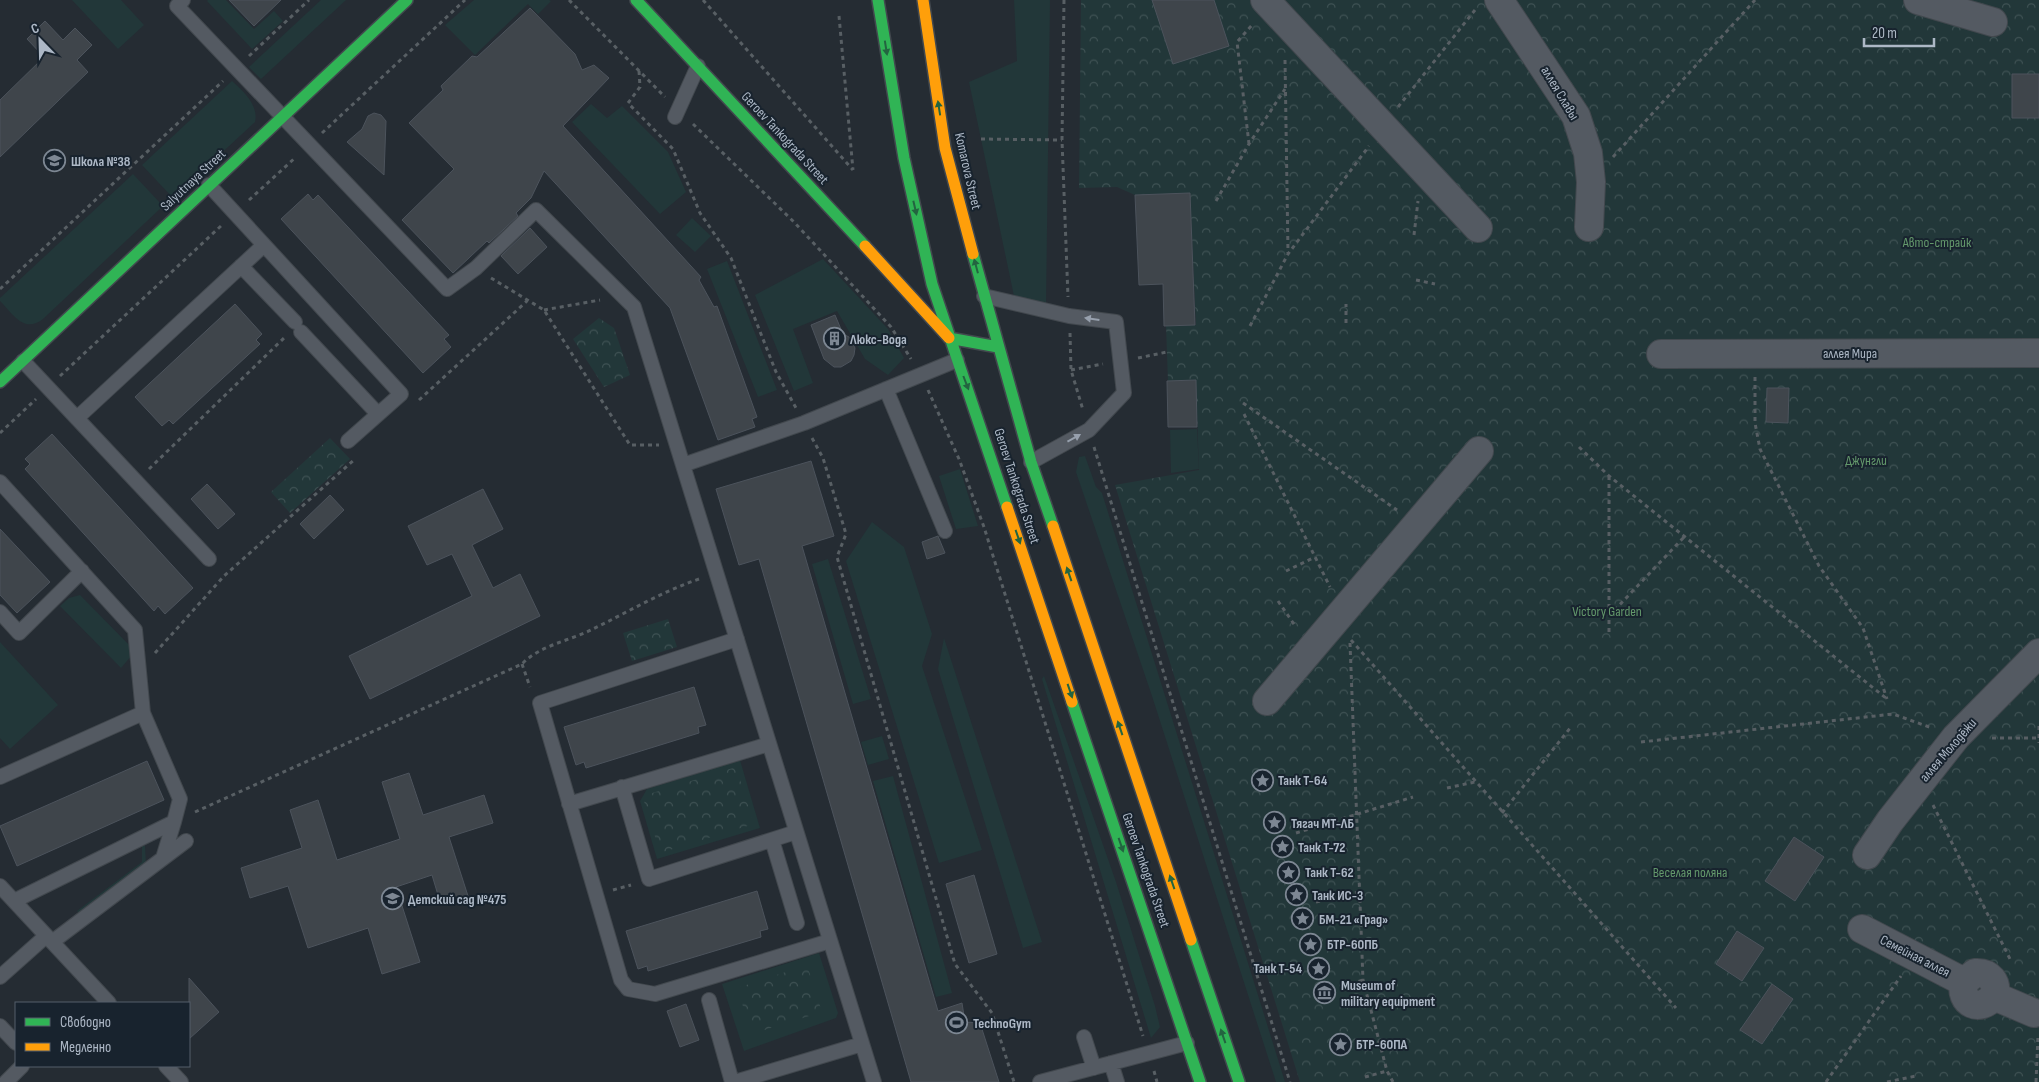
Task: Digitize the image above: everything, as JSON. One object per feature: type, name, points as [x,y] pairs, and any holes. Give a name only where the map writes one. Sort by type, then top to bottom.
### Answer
[{"type":"main road","name":"Salyutnaya Street","points":[[0,382],[406,0]]},
{"type":"main road","name":"Geroev Tankograda Street","points":[[636,0],[949,338],[976,412],[1200,1082]]},
{"type":"main road","points":[[878,0],[904,158],[932,284],[949,338],[998,347]]},
{"type":"main road","name":"Komarova Street","points":[[923,0],[945,148],[998,347]]},
{"type":"main road","name":"Geroev Tankograda Street","points":[[998,347],[1031,462],[1239,1082]]},
{"type":"street","name":"аллея Славы","points":[[1499,0],[1576,116],[1588,153],[1591,182],[1589,227]]},
{"type":"street","points":[[1918,0],[1994,22]]},
{"type":"street","points":[[1273,9],[1478,228]]},
{"type":"street","name":"аллея Мира","points":[[1661,354],[2039,353]]},
{"type":"street","points":[[1267,701],[1479,451]]},
{"type":"street","name":"аллея Молодёжи","points":[[1868,855],[1890,821],[1956,737],[2039,653]]},
{"type":"street","name":"Семейная аллея","points":[[1862,929],[1964,982],[1975,973],[1986,974],[1990,976],[1995,985],[1994,996],[2034,1013]]},
{"type":"lane","points":[[183,0],[177,6],[447,289],[476,268],[536,210],[634,307],[874,1082]]},
{"type":"lane","points":[[677,113],[698,66]]},
{"type":"lane","points":[[209,185],[401,394],[348,441]]},
{"type":"lane","points":[[77,418],[264,245]]},
{"type":"lane","points":[[241,266],[296,328],[378,414]]},
{"type":"lane","points":[[984,296],[1069,316],[1116,322],[1124,393],[1089,430],[1031,462]]},
{"type":"lane","points":[[683,465],[804,424],[957,360]]},
{"type":"lane","points":[[23,361],[209,559]]},
{"type":"lane","points":[[886,389],[945,531]]},
{"type":"lane","points":[[0,482],[136,630],[143,714],[180,799],[163,858]]},
{"type":"lane","points":[[0,612],[19,633],[82,571]]},
{"type":"lane","points":[[736,639],[540,703],[621,980],[628,989],[655,994],[830,941]]},
{"type":"lane","points":[[0,777],[143,714]]},
{"type":"lane","points":[[569,804],[769,744]]},
{"type":"lane","points":[[622,787],[649,879],[796,832]]},
{"type":"lane","points":[[14,901],[174,822]]},
{"type":"lane","points":[[772,840],[798,923]]},
{"type":"lane","points":[[0,977],[49,939],[186,841]]},
{"type":"lane","points":[[0,886],[108,1002]]},
{"type":"lane","points":[[709,1000],[733,1082],[862,1044]]},
{"type":"lane","points":[[0,1026],[15,1042]]},
{"type":"lane","points":[[1084,1037],[1094,1068]]},
{"type":"lane","points":[[1040,1082],[1187,1042]]},
{"type":"lane","points":[[1111,1063],[1117,1082]]},
{"type":"lane","points":[[6,1082],[21,1067]]},
{"type":"lane","points":[[167,1067],[181,1082]]},
{"type":"path","points":[[0,289],[309,0]]},
{"type":"path","points":[[569,0],[639,71],[677,113],[794,222],[891,327],[914,363]]},
{"type":"path","points":[[703,0],[853,170],[839,16]]},
{"type":"path","points":[[1064,0],[1062,140],[1071,370],[1290,1082]]},
{"type":"path","points":[[1591,182],[1755,0]]},
{"type":"path","points":[[1250,326],[1288,254],[1286,88],[1273,9]]},
{"type":"path","points":[[1249,144],[1237,42],[1273,9]]},
{"type":"path","points":[[639,71],[640,87],[628,103],[673,149],[700,213],[731,258],[776,372],[823,458],[846,534],[836,557],[955,964],[992,1013],[1014,1082]]},
{"type":"path","points":[[1216,201],[1249,144],[1286,88]]},
{"type":"path","points":[[981,139],[1062,140]]},
{"type":"path","points":[[476,268],[544,310],[630,445],[676,446]]},
{"type":"path","points":[[1416,280],[1435,284]]},
{"type":"path","points":[[544,310],[623,296]]},
{"type":"path","points":[[412,407],[527,301]]},
{"type":"path","points":[[1346,304],[1346,323]]},
{"type":"path","points":[[136,482],[296,328]]},
{"type":"path","points":[[1579,447],[1609,476],[1887,699],[1863,628],[1819,566],[1760,450],[1754,423],[1756,354]]},
{"type":"path","points":[[923,382],[959,458],[984,527],[1148,1053]]},
{"type":"path","points":[[1244,403],[1417,524]]},
{"type":"path","points":[[1244,414],[1342,612]]},
{"type":"path","points":[[138,672],[224,576],[361,453]]},
{"type":"path","points":[[1609,476],[1609,632]]},
{"type":"path","points":[[1609,616],[1685,536]]},
{"type":"path","points":[[1286,570],[1314,557]]},
{"type":"path","points":[[174,822],[522,664],[530,656],[588,631],[678,586],[716,574]]},
{"type":"path","points":[[1278,601],[1312,649]]},
{"type":"path","points":[[1393,1082],[1387,1070],[1362,980],[1350,639],[1676,1008]]},
{"type":"path","points":[[522,664],[531,693]]},
{"type":"path","points":[[1641,742],[1893,714],[1956,737],[2039,738]]},
{"type":"path","points":[[2039,726],[2039,743]]},
{"type":"path","points":[[1502,813],[1571,727]]},
{"type":"path","points":[[1921,780],[2012,962]]},
{"type":"path","points":[[1447,788],[1475,782]]},
{"type":"path","points":[[1296,833],[1413,797]]},
{"type":"path","points":[[596,896],[649,879]]},
{"type":"path","points":[[1316,902],[1359,892]]},
{"type":"path","points":[[1826,1082],[1915,956]]},
{"type":"path","points":[[1351,984],[1362,980]]},
{"type":"path","points":[[2034,1013],[2038,1027],[2036,1082]]},
{"type":"path","points":[[1365,1077],[1387,1070]]},
{"type":"path","points":[[1887,1082],[1916,1076]]},
{"type":"green space","points":[[72,0],[121,0],[144,25],[118,49]]},
{"type":"green space","points":[[208,0],[226,0],[254,29],[274,11],[283,21],[252,49]]},
{"type":"green space","points":[[321,0],[346,0],[261,79],[249,67]]},
{"type":"green space","points":[[474,0],[551,1],[538,14],[528,4],[475,55],[445,25]]},
{"type":"green space","points":[[1014,0],[1050,0],[1046,305],[1030,308],[1014,296],[969,82],[1017,61]]},
{"type":"green space","name":"Victory Garden","points":[[1081,0],[2039,0],[2039,1082],[1300,1082],[1115,485],[1199,470],[1196,380],[1168,381],[1166,326],[1196,325],[1190,193],[1135,195],[1117,187],[1079,188]]},
{"type":"green space","points":[[232,81],[252,104],[256,116],[255,122],[173,198],[142,165]]},
{"type":"green space","points":[[591,104],[607,118],[622,106],[668,152],[686,192],[660,214],[572,122]]},
{"type":"green space","points":[[133,174],[163,206],[43,319],[30,324],[24,323],[14,316],[0,301],[0,298]]},
{"type":"green space","points":[[692,218],[711,236],[695,252],[676,235]]},
{"type":"green space","points":[[823,259],[888,329],[904,358],[888,375],[865,359],[837,311],[793,329],[813,383],[794,391],[755,295]]},
{"type":"green space","points":[[727,261],[777,390],[758,397],[707,269]]},
{"type":"green space","points":[[599,318],[614,328],[630,375],[604,387],[573,339]]},
{"type":"green space","points":[[1197,429],[1199,469],[1171,473],[1170,430]]},
{"type":"green space","points":[[330,438],[350,459],[290,513],[271,492]]},
{"type":"green space","points":[[1085,456],[1096,487],[1102,493],[1285,1082],[1276,1082],[1151,693],[1076,472],[1079,457]]},
{"type":"green space","points":[[960,469],[978,526],[956,529],[939,476]]},
{"type":"green space","points":[[872,522],[904,547],[932,634],[922,666],[982,850],[939,863],[846,561]]},
{"type":"green space","points":[[828,559],[871,699],[853,704],[812,564]]},
{"type":"green space","points":[[80,595],[133,649],[132,655],[121,668],[60,606],[69,598]]},
{"type":"green space","points":[[668,619],[677,647],[632,661],[623,633]]},
{"type":"green space","points":[[944,638],[1042,942],[1023,948],[938,669]]},
{"type":"green space","points":[[0,642],[58,705],[10,749],[0,738]]},
{"type":"green space","points":[[1044,676],[1116,882],[1155,1006],[1160,1027],[1151,1038],[1042,679]]},
{"type":"green space","points":[[882,736],[889,759],[868,765],[861,742]]},
{"type":"green space","points":[[740,760],[760,828],[657,859],[640,801],[647,789]]},
{"type":"green space","points":[[736,767],[754,824],[660,853],[644,801],[649,794]]},
{"type":"green space","points":[[893,776],[952,993],[936,997],[873,781]]},
{"type":"green space","points":[[142,846],[145,846],[146,864],[79,913],[77,911],[142,862]]},
{"type":"green space","points":[[819,953],[838,1013],[836,1018],[744,1051],[722,984]]},
{"type":"green space","points":[[807,965],[822,1012],[752,1034],[737,988]]},
{"type":"building","points":[[229,0],[281,0],[254,26]]},
{"type":"building","points":[[1152,0],[1214,0],[1229,46],[1173,64]]},
{"type":"building","points":[[530,8],[575,54],[582,70],[594,65],[609,78],[563,126],[701,277],[699,280],[714,307],[717,306],[757,417],[752,419],[755,427],[718,440],[670,308],[544,171],[531,198],[516,213],[518,216],[489,243],[487,241],[453,273],[402,220],[454,169],[409,123],[443,90],[441,86],[472,56],[477,57]]},
{"type":"building","points":[[45,21],[63,40],[75,28],[92,45],[77,60],[88,72],[0,157],[0,100],[44,57],[27,39]]},
{"type":"building","points":[[2012,74],[2039,74],[2039,118],[2012,118]]},
{"type":"building","points":[[374,113],[381,115],[386,121],[384,175],[347,142],[362,129],[368,116]]},
{"type":"building","points":[[1190,193],[1195,325],[1164,326],[1163,284],[1139,285],[1135,195]]},
{"type":"building","points":[[308,194],[313,200],[318,195],[449,335],[444,339],[451,347],[423,373],[281,219]]},
{"type":"building","points":[[530,228],[547,247],[518,274],[501,256]]},
{"type":"building","points":[[235,304],[262,334],[256,340],[260,344],[173,424],[169,420],[162,426],[135,397]]},
{"type":"building","name":"Люкс-Вода","points":[[835,315],[843,334],[849,337],[855,348],[851,361],[841,367],[834,367],[824,359],[811,325]]},
{"type":"building","points":[[1196,380],[1197,427],[1168,427],[1167,381]]},
{"type":"building","points":[[1767,388],[1789,388],[1788,423],[1766,422]]},
{"type":"building","points":[[52,434],[193,588],[165,614],[158,606],[154,611],[25,469],[30,464],[25,459]]},
{"type":"building","points":[[811,461],[834,536],[802,546],[938,1011],[962,1003],[965,1022],[980,1023],[999,1082],[911,1082],[759,559],[739,565],[716,489]]},
{"type":"building","points":[[207,484],[235,514],[218,529],[191,499]]},
{"type":"building","points":[[483,489],[503,529],[472,545],[493,588],[520,574],[540,616],[370,699],[349,656],[472,596],[452,554],[427,565],[408,526]]},
{"type":"building","points":[[330,495],[344,510],[314,539],[300,524]]},
{"type":"building","points":[[0,529],[50,582],[17,613],[0,595]]},
{"type":"building","points":[[938,536],[945,553],[927,559],[922,542]]},
{"type":"building","points":[[694,687],[706,725],[698,727],[699,733],[586,768],[584,762],[576,765],[564,727]]},
{"type":"building","points":[[147,761],[164,800],[17,866],[0,826]]},
{"type":"building","points":[[409,773],[423,815],[484,795],[493,823],[449,837],[468,896],[441,905],[432,875],[396,887],[420,962],[382,974],[368,928],[308,948],[288,886],[250,898],[241,868],[302,848],[290,810],[318,800],[337,860],[400,839],[382,782]]},
{"type":"building","points":[[1794,837],[1824,857],[1795,901],[1765,881]]},
{"type":"building","points":[[974,875],[997,954],[969,963],[946,884]]},
{"type":"building","points":[[757,891],[768,929],[760,931],[761,937],[648,971],[647,966],[638,969],[626,931]]},
{"type":"building","points":[[1737,931],[1764,948],[1742,981],[1716,964]]},
{"type":"building","points":[[189,978],[219,1012],[190,1038],[190,1002]]},
{"type":"building","points":[[1772,984],[1793,999],[1762,1044],[1740,1030]]},
{"type":"building","points":[[686,1004],[699,1040],[680,1047],[667,1011]]},
{"type":"traffic: fast","points":[[0,382],[407,0]]},
{"type":"traffic: fast","points":[[636,0],[865,246]]},
{"type":"traffic: fast","points":[[878,0],[904,158],[932,284],[1007,507]]},
{"type":"traffic: fast","points":[[973,254],[1031,462],[1053,526]]},
{"type":"traffic: fast","points":[[949,338],[998,347]]},
{"type":"traffic: fast","points":[[1072,702],[1200,1082]]},
{"type":"traffic: fast","points":[[1191,940],[1239,1082]]},
{"type":"traffic: slow","points":[[923,0],[945,148],[973,254]]},
{"type":"traffic: slow","points":[[865,246],[949,338]]},
{"type":"traffic: slow","points":[[1007,507],[1072,702]]},
{"type":"traffic: slow","points":[[1053,526],[1191,940]]},
{"type":"place","name":"Школа №38","points":[[55,161]]},
{"type":"place","name":"Люкс-Вода","points":[[834,339]]},
{"type":"place","name":"Танк Т-64","points":[[1262,780]]},
{"type":"place","name":"Тягач МТ-ЛБ","points":[[1275,823]]},
{"type":"place","name":"Танк Т-72","points":[[1282,847]]},
{"type":"place","name":"Танк Т-62","points":[[1289,872]]},
{"type":"place","name":"Танк ИС-3","points":[[1296,895]]},
{"type":"place","name":"Детский сад №475","points":[[392,899]]},
{"type":"place","name":"БМ-21 «Град»","points":[[1303,919]]},
{"type":"place","name":"БТР-60ПБ","points":[[1311,944]]},
{"type":"place","name":"Танк Т-54","points":[[1318,968]]},
{"type":"place","name":"Museum of military equipment","points":[[1325,993]]},
{"type":"place","name":"TechnoGym","points":[[957,1023]]},
{"type":"place","name":"БТР-60ПА","points":[[1340,1044]]},
{"type":"park label","name":"Авто-страйк","points":[[1937,242]]},
{"type":"park label","name":"Джунгли","points":[[1866,460]]},
{"type":"park label","name":"Веселая поляна","points":[[1690,872]]}]
